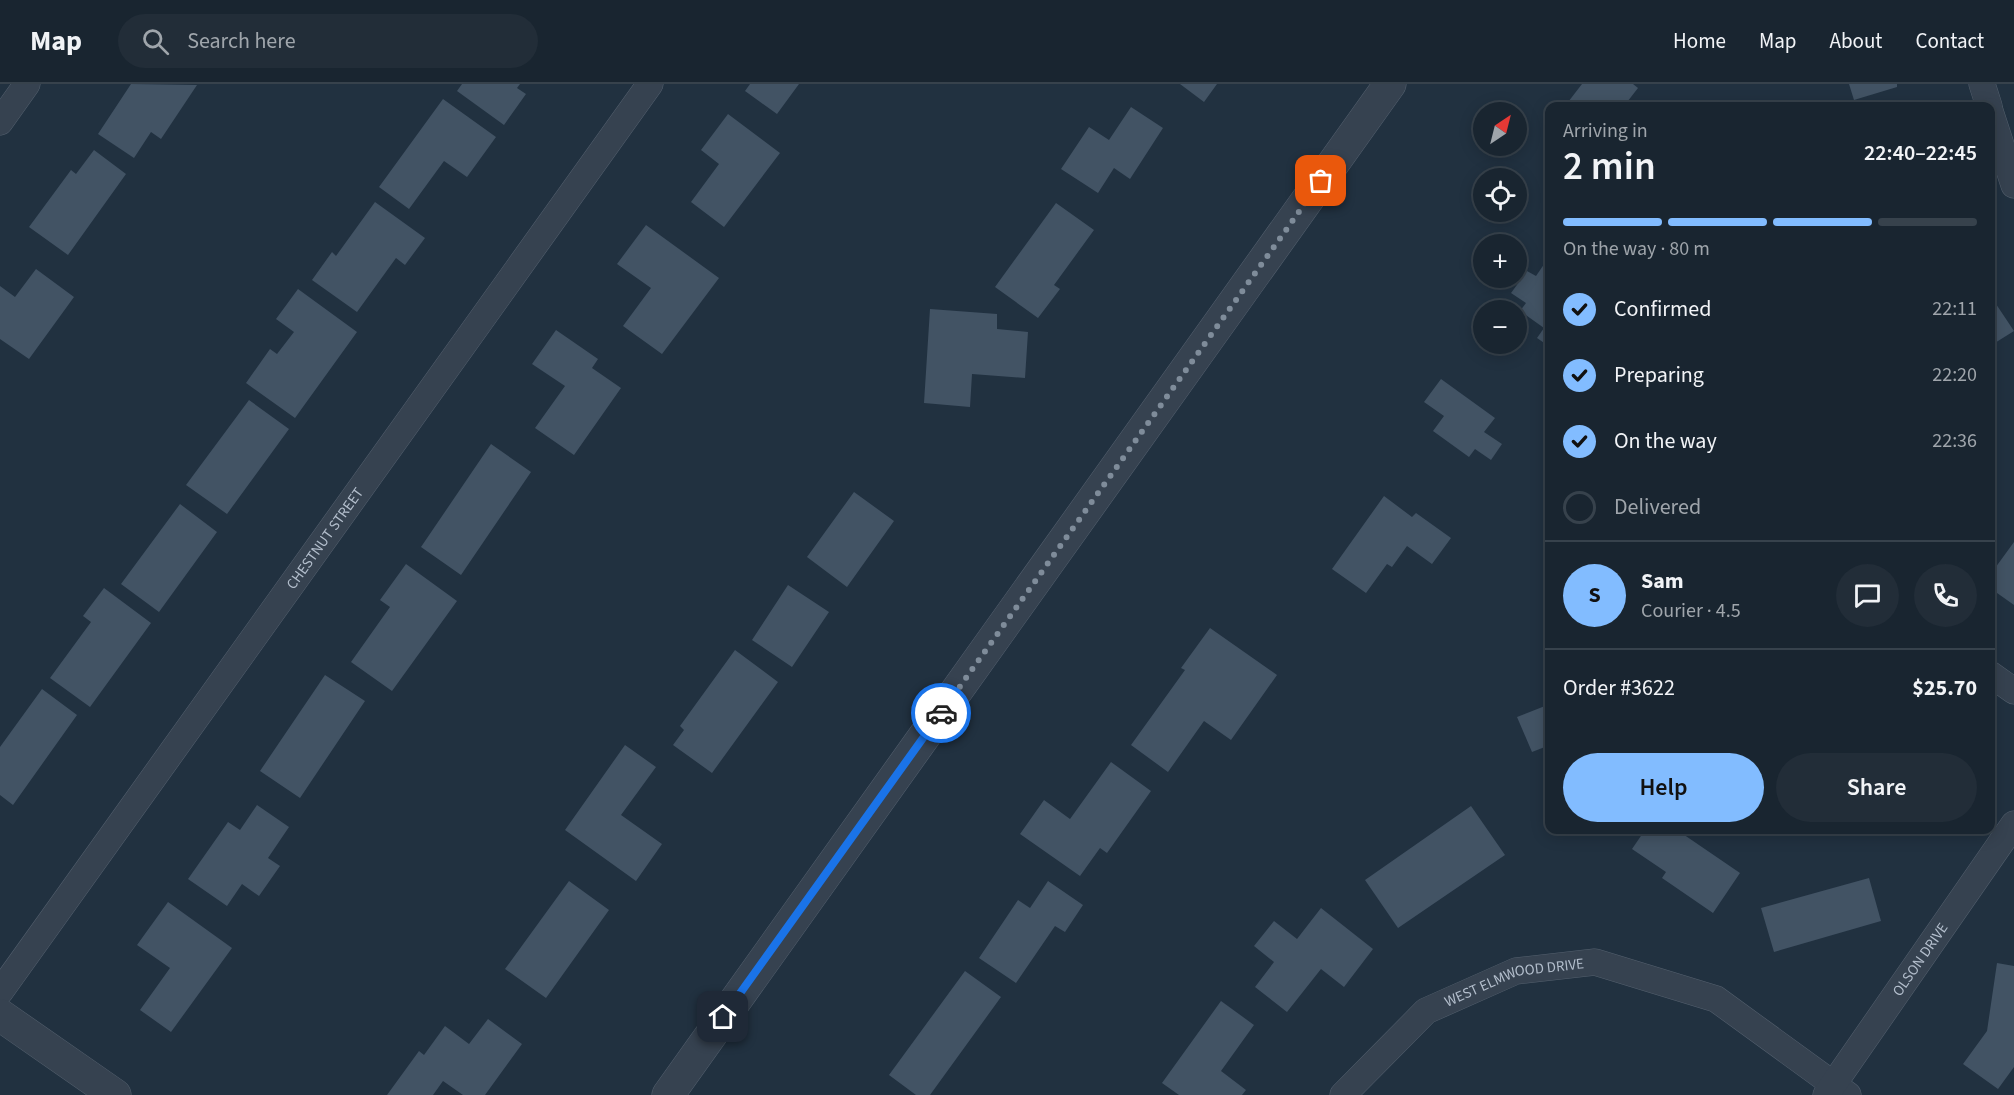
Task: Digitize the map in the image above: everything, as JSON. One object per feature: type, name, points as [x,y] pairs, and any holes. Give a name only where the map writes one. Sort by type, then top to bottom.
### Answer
[{"type":"street","points":[[0,122],[27,84]]},
{"type":"street","name":"CHESTNUT STREET","points":[[0,992],[650,84]]},
{"type":"street","points":[[668,1095],[1390,84]]},
{"type":"street","points":[[1982,84],[1988,102]]},
{"type":"street","points":[[1995,126],[2014,185]]},
{"type":"street","points":[[1995,678],[2014,691]]},
{"type":"street","name":"OLSON DRIVE","points":[[1836,1091],[2014,824]]},
{"type":"street","name":"WEST ELMWOOD DRIVE","points":[[1343,1095],[1426,1011],[1516,971],[1595,962],[1716,999],[1836,1091]]},
{"type":"street","points":[[0,1015],[114,1095]]},
{"type":"building","points":[[131,84],[197,85],[161,139],[151,132],[134,158],[98,134]]},
{"type":"building","points":[[462,84],[520,84],[517,88],[526,94],[504,125],[457,91]]},
{"type":"building","points":[[750,84],[799,84],[777,114],[745,91]]},
{"type":"building","points":[[1180,84],[1217,84],[1204,102]]},
{"type":"building","points":[[1582,84],[1633,84],[1638,88],[1627,102],[1568,102]]},
{"type":"building","points":[[1849,84],[1897,84],[1897,87],[1854,100]]},
{"type":"building","points":[[443,99],[496,137],[467,177],[444,161],[409,209],[379,187]]},
{"type":"building","points":[[1131,107],[1163,128],[1130,179],[1114,168],[1098,193],[1061,169],[1089,127],[1109,140]]},
{"type":"building","points":[[728,114],[780,153],[724,227],[691,202],[719,164],[701,150]]},
{"type":"building","points":[[94,150],[126,174],[68,255],[29,227],[71,170],[76,174]]},
{"type":"building","points":[[375,202],[425,238],[405,265],[396,258],[357,312],[312,280],[332,252],[336,256]]},
{"type":"building","points":[[1056,203],[1094,230],[1054,285],[1060,289],[1038,318],[995,287]]},
{"type":"building","points":[[646,225],[719,278],[662,354],[623,326],[651,288],[617,264]]},
{"type":"building","points":[[1545,263],[1545,344],[1537,338],[1544,328],[1527,316],[1527,300],[1522,300],[1511,293],[1515,288],[1527,288],[1527,271],[1536,276]]},
{"type":"building","points":[[36,269],[74,297],[29,359],[0,339],[0,286],[15,297]]},
{"type":"building","points":[[298,289],[357,332],[295,418],[246,383],[270,349],[277,354],[294,332],[276,319]]},
{"type":"building","points":[[1995,302],[2014,331],[1995,343]]},
{"type":"building","points":[[930,309],[997,314],[997,329],[1028,332],[1025,378],[972,374],[970,407],[924,403]]},
{"type":"building","points":[[556,330],[598,359],[592,368],[621,388],[574,455],[535,428],[565,386],[532,364]]},
{"type":"building","points":[[1441,379],[1495,418],[1484,432],[1502,444],[1491,460],[1475,449],[1469,457],[1433,431],[1444,416],[1424,402]]},
{"type":"building","points":[[249,400],[289,429],[227,514],[186,485]]},
{"type":"building","points":[[491,444],[531,472],[461,575],[421,547]]},
{"type":"building","points":[[854,492],[894,521],[847,587],[807,557]]},
{"type":"building","points":[[1384,496],[1412,517],[1416,513],[1451,538],[1432,564],[1407,546],[1392,567],[1387,564],[1366,593],[1332,569]]},
{"type":"building","points":[[180,504],[217,532],[159,612],[121,584]]},
{"type":"building","points":[[2014,542],[2014,605],[1995,592],[1995,568]]},
{"type":"building","points":[[406,564],[457,601],[392,691],[351,662],[390,607],[380,600]]},
{"type":"building","points":[[788,585],[829,612],[792,667],[752,640]]},
{"type":"building","points":[[104,588],[151,623],[90,707],[50,678],[91,622],[83,616]]},
{"type":"building","points":[[1210,628],[1277,675],[1231,740],[1204,721],[1168,772],[1131,745],[1185,670],[1181,668]]},
{"type":"building","points":[[735,650],[778,682],[712,773],[673,745],[684,730],[680,726]]},
{"type":"building","points":[[325,675],[365,701],[300,798],[260,771]]},
{"type":"building","points":[[42,689],[77,715],[13,805],[0,795],[0,747]]},
{"type":"building","points":[[1545,706],[1545,747],[1532,752],[1517,717]]},
{"type":"building","points":[[625,745],[656,767],[621,815],[662,844],[636,881],[565,830]]},
{"type":"building","points":[[1111,762],[1151,791],[1107,853],[1100,848],[1080,876],[1020,834],[1044,800],[1070,819]]},
{"type":"building","points":[[257,805],[289,827],[268,858],[280,866],[259,896],[242,884],[227,906],[188,879],[228,822],[240,830]]},
{"type":"building","points":[[1471,806],[1505,855],[1398,928],[1365,880]]},
{"type":"building","points":[[1642,834],[1683,834],[1740,873],[1713,913],[1662,878],[1666,872],[1632,849]]},
{"type":"building","points":[[1869,878],[1881,921],[1774,952],[1761,908]]},
{"type":"building","points":[[569,881],[609,910],[546,998],[505,969]]},
{"type":"building","points":[[1048,881],[1083,905],[1065,932],[1055,926],[1016,983],[979,958],[1018,900],[1030,908]]},
{"type":"building","points":[[168,902],[232,948],[171,1032],[140,1010],[170,968],[137,945]]},
{"type":"building","points":[[1321,908],[1373,949],[1344,987],[1321,969],[1287,1012],[1255,987],[1274,962],[1254,946],[1274,921],[1297,939]]},
{"type":"building","points":[[1997,963],[2014,966],[2014,1067],[1998,1089],[1963,1064],[1987,1031]]},
{"type":"building","points":[[965,971],[1001,997],[930,1095],[916,1095],[889,1075]]},
{"type":"building","points":[[1221,1001],[1254,1025],[1221,1071],[1246,1090],[1242,1095],[1179,1095],[1162,1083]]},
{"type":"building","points":[[488,1019],[522,1044],[485,1095],[463,1095],[443,1081],[433,1095],[387,1095],[419,1051],[424,1055],[445,1026],[469,1044]]},
{"type":"way so far","points":[[941,713],[1321,181]]},
{"type":"route","points":[[723,1017],[941,713]]}]
